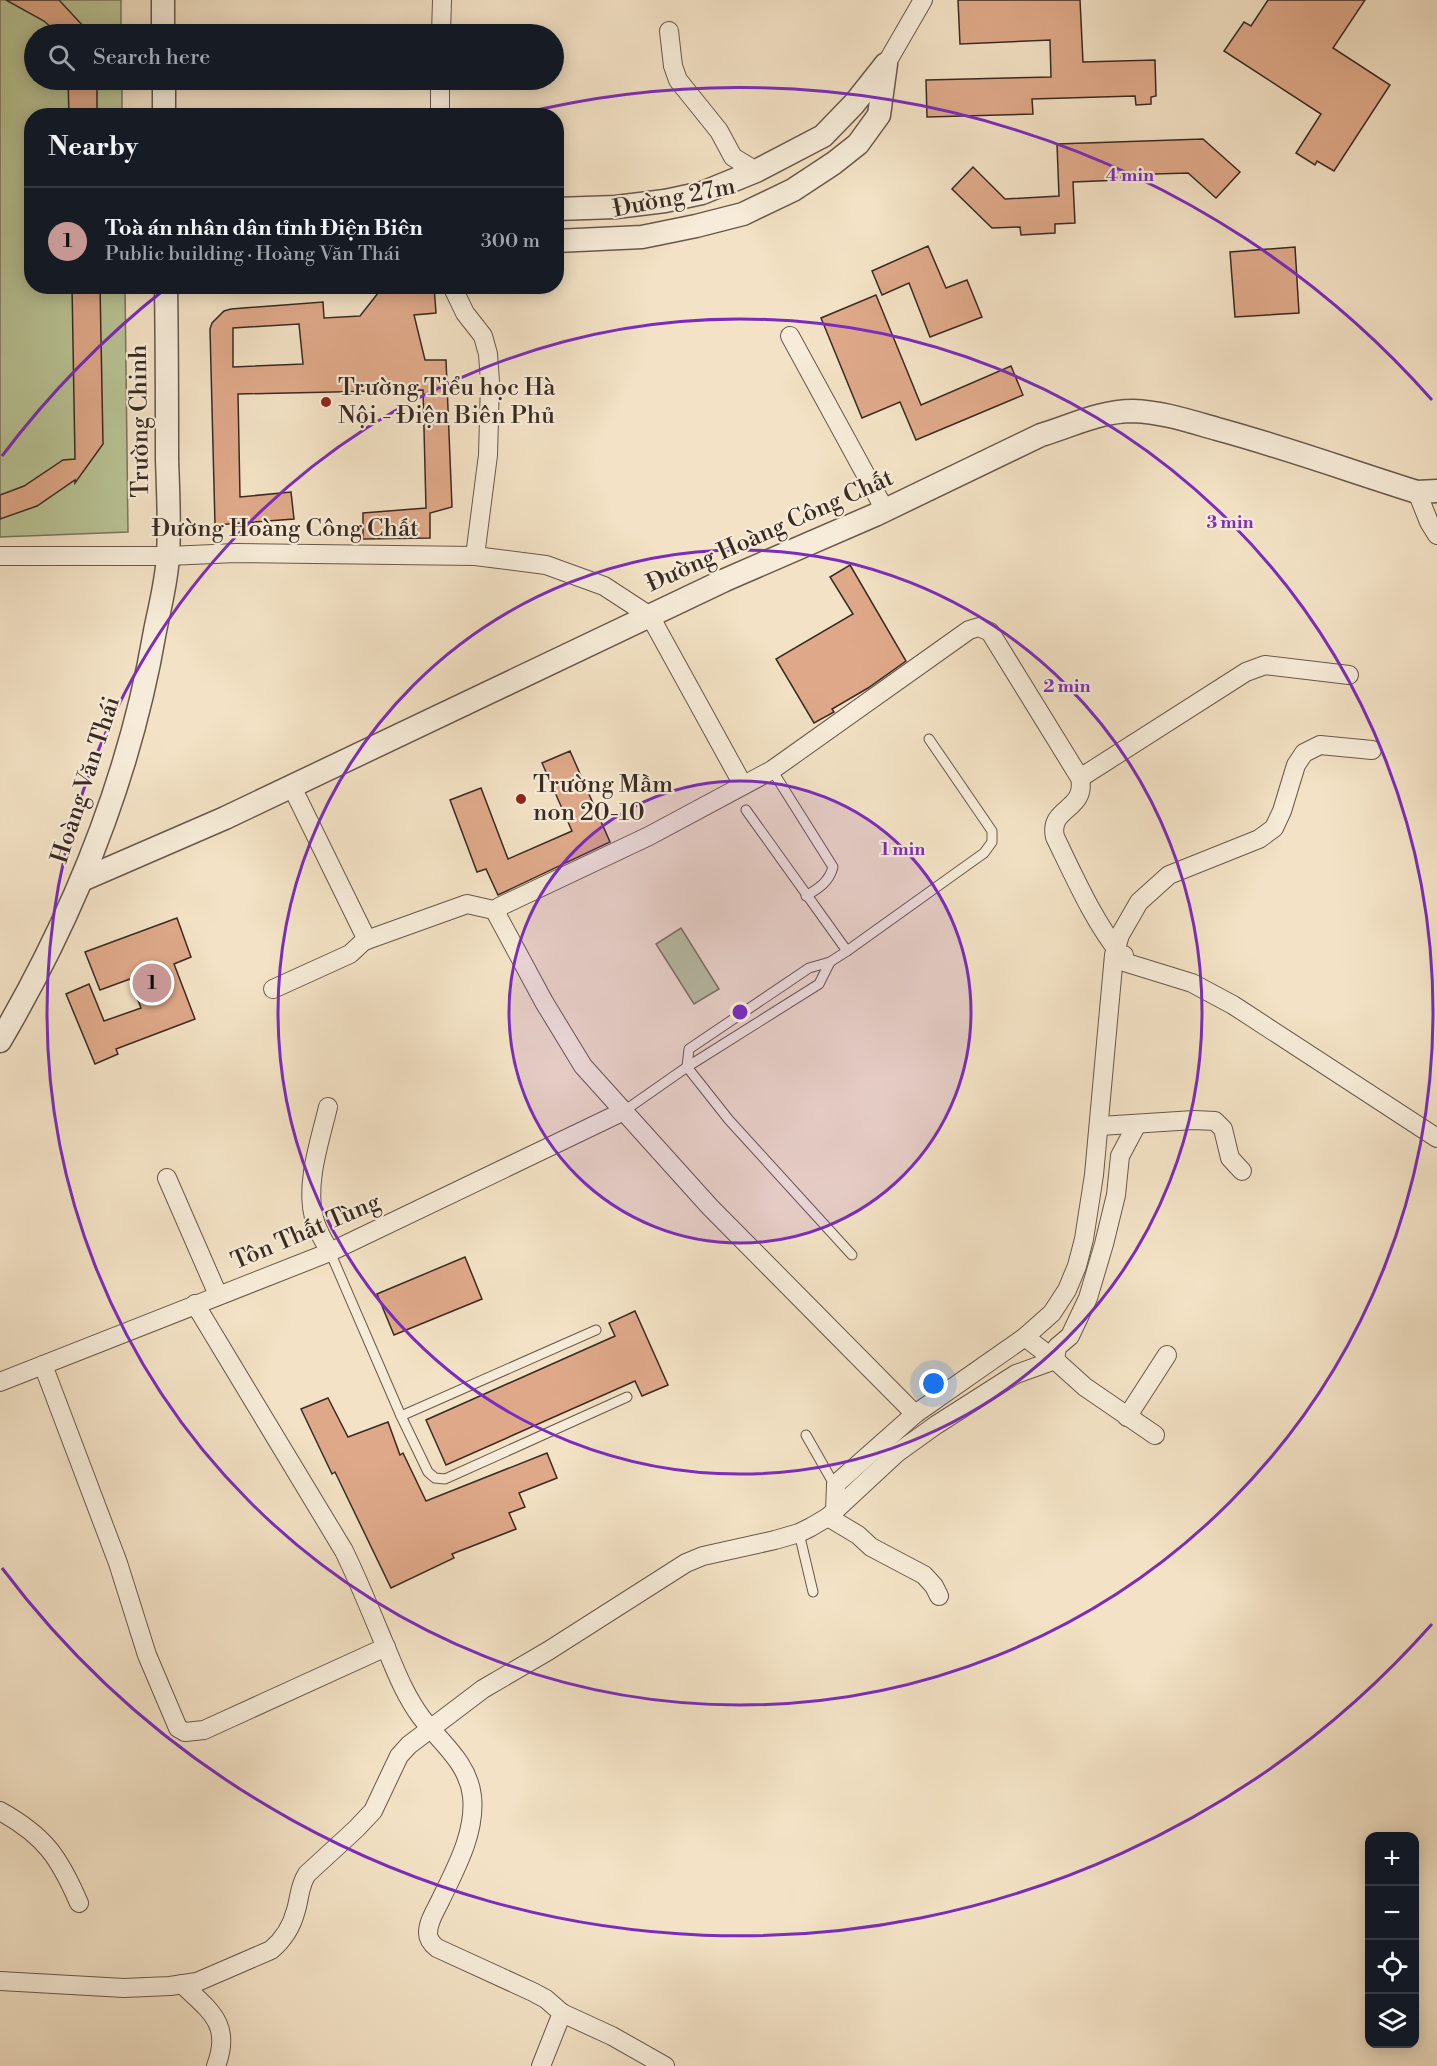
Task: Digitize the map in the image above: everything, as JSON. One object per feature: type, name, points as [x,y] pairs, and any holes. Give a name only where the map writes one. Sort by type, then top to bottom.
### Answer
[{"type":"street","points":[[163,0],[164,24]]},
{"type":"street","points":[[441,24],[442,0]]},
{"type":"street","points":[[886,64],[923,0]]},
{"type":"street","points":[[669,32],[673,66],[678,80],[719,131],[733,157],[756,171]]},
{"type":"street","name":"Đường 27m","points":[[564,209],[616,207],[665,201],[702,192],[756,171],[823,136],[854,104],[886,64]]},
{"type":"street","name":"Đường 27m","points":[[564,241],[642,237],[696,226],[743,214],[793,190],[858,144],[879,115],[886,64]]},
{"type":"street","points":[[164,90],[164,108]]},
{"type":"street","points":[[440,90],[440,108]]},
{"type":"street","name":"Trường Chinh","points":[[166,294],[168,556]]},
{"type":"street","points":[[456,294],[465,313],[483,336],[488,354],[490,382],[488,455],[475,556]]},
{"type":"street","points":[[790,336],[885,510]]},
{"type":"street","name":"Đường Hoàng Công Chất","points":[[0,556],[168,556],[236,553],[475,556],[546,565],[604,586],[650,616],[724,580],[885,510],[1041,435],[1100,414],[1132,411],[1165,414],[1427,492]]},
{"type":"street","points":[[1427,492],[1429,522],[1437,535]]},
{"type":"street","name":"Hoàng Văn Thái","points":[[0,1041],[55,939],[82,880],[113,800],[150,662],[168,556]]},
{"type":"street","points":[[82,880],[292,787],[650,616],[743,785]]},
{"type":"street","points":[[915,1414],[710,1207],[583,1066],[496,916],[499,907],[649,836],[772,770],[969,630],[979,627],[990,632],[1080,778],[1082,787],[1080,797],[1056,820],[1053,828],[1055,837],[1081,892],[1109,940],[1124,956],[1124,962],[1192,983],[1233,1005],[1437,1138]]},
{"type":"street","points":[[1080,778],[1246,672],[1265,665],[1349,675]]},
{"type":"street","points":[[832,1514],[835,1486],[915,1414],[1025,1337],[1052,1313],[1067,1290],[1077,1266],[1084,1239],[1100,1126],[1114,955],[1120,935],[1139,902],[1169,875],[1259,839],[1274,828],[1282,811],[1296,765],[1304,753],[1320,746],[1372,750]]},
{"type":"street","points":[[292,787],[367,940]]},
{"type":"street","points":[[273,989],[350,954],[367,940],[467,904],[498,911]]},
{"type":"street","points":[[328,1107],[312,1182],[311,1202],[317,1230],[330,1252]]},
{"type":"street","name":"Tôn Thất Tùng","points":[[0,1382],[330,1252],[624,1111]]},
{"type":"street","points":[[1100,1126],[1194,1120],[1215,1121],[1223,1129],[1230,1158],[1242,1171]]},
{"type":"street","points":[[1055,1360],[1057,1347],[1070,1336],[1088,1298],[1116,1196],[1120,1156],[1137,1124]]},
{"type":"street","points":[[167,1178],[218,1295]]},
{"type":"street","points":[[195,1304],[344,1551],[412,1705],[459,1761],[468,1780],[472,1796],[472,1812],[459,1863],[429,1923],[430,1942],[437,1948],[546,1999],[562,2013],[612,2036],[665,2066]]},
{"type":"street","points":[[1025,1337],[1085,1387],[1155,1435]]},
{"type":"street","points":[[1127,1417],[1167,1355]]},
{"type":"street","points":[[0,1981],[124,1988],[159,1987],[197,1982],[243,1960],[271,1950],[290,1928],[302,1882],[307,1874],[356,1829],[373,1810],[399,1756],[430,1728],[483,1689],[529,1663],[686,1563],[703,1556],[753,1546],[799,1533],[832,1514],[897,1453],[929,1430],[1016,1374],[1055,1360]]},
{"type":"street","points":[[43,1365],[118,1563],[147,1654],[177,1728],[184,1732],[204,1730],[386,1647]]},
{"type":"street","points":[[832,1514],[871,1547],[924,1575],[939,1596]]},
{"type":"street","points":[[0,1811],[39,1837],[54,1854],[68,1877],[79,1903]]},
{"type":"street","points":[[182,1984],[213,2014],[221,2030],[223,2043],[216,2066]]},
{"type":"street","points":[[542,2066],[562,2013]]},
{"type":"lane","points":[[852,1255],[729,1120],[687,1067],[689,1049],[809,969],[830,962],[847,951],[984,853],[992,842],[992,831],[929,738]]},
{"type":"lane","points":[[772,770],[832,867],[831,876],[826,882],[806,896]]},
{"type":"lane","points":[[746,810],[847,951]]},
{"type":"lane","points":[[624,1111],[687,1067],[819,984],[830,962]]},
{"type":"lane","points":[[330,1252],[400,1416],[428,1472],[435,1478],[445,1479],[627,1397]]},
{"type":"lane","points":[[400,1416],[596,1330]]},
{"type":"lane","points":[[806,1435],[835,1486]]},
{"type":"lane","points":[[799,1533],[813,1592]]},
{"type":"green space","points":[[0,0],[121,0],[121,24],[24,24],[24,90],[122,90],[122,108],[24,108],[24,294],[125,294],[128,532],[0,537]]},
{"type":"green space","points":[[681,928],[719,989],[694,1004],[656,944]]},
{"type":"building","points":[[6,0],[59,0],[81,24],[47,24]]},
{"type":"building","points":[[958,0],[1080,0],[1083,62],[1155,60],[1156,96],[1151,97],[1151,104],[1136,105],[1135,96],[1032,99],[1033,114],[927,117],[926,80],[1051,77],[1050,40],[960,44]]},
{"type":"building","points":[[1268,0],[1365,0],[1333,48],[1390,85],[1334,171],[1317,161],[1315,165],[1296,153],[1321,114],[1224,51],[1244,22],[1251,26]]},
{"type":"building","points":[[68,90],[97,90],[97,108],[69,108]]},
{"type":"building","points":[[1203,139],[1240,172],[1216,198],[1188,173],[1121,175],[1121,180],[1073,182],[1075,223],[1055,224],[1055,233],[1021,235],[1020,227],[992,228],[952,189],[973,167],[1005,199],[1059,196],[1057,144]]},
{"type":"building","points":[[928,246],[946,288],[967,280],[982,317],[930,337],[909,283],[882,295],[872,271]]},
{"type":"building","points":[[1295,247],[1299,313],[1235,317],[1230,252]]},
{"type":"building","points":[[72,294],[100,294],[103,444],[75,483],[75,480],[37,506],[0,519],[0,495],[24,486],[63,460],[75,459]]},
{"type":"building","points":[[377,294],[435,294],[436,313],[414,315],[425,360],[446,360],[452,507],[430,513],[430,538],[363,539],[363,513],[426,508],[423,390],[238,394],[240,497],[291,492],[294,519],[215,525],[210,329],[212,323],[224,311],[231,309],[323,302],[324,318],[360,316]],"holes":[[[299,324],[303,364],[233,367],[233,328]]]},
{"type":"building","points":[[876,295],[921,405],[1011,366],[1023,395],[916,440],[900,402],[862,418],[821,318]]},
{"type":"building","points":[[850,565],[906,661],[868,688],[832,709],[834,712],[814,723],[776,659],[853,614],[830,577]]},
{"type":"building","points":[[570,751],[610,842],[498,895],[486,869],[477,872],[450,800],[481,788],[508,859],[572,831],[542,763]]},
{"type":"building","points":[[177,918],[191,957],[174,964],[195,1019],[116,1049],[118,1054],[95,1064],[66,994],[89,984],[104,1021],[141,1008],[130,979],[100,990],[85,952]]},
{"type":"building","points":[[465,1257],[482,1299],[394,1335],[377,1294]]},
{"type":"building","points":[[635,1311],[668,1385],[642,1396],[635,1381],[446,1465],[426,1420],[615,1336],[609,1323]]},
{"type":"building","points":[[328,1398],[348,1437],[388,1422],[400,1455],[403,1453],[426,1501],[547,1453],[557,1478],[519,1493],[525,1507],[509,1513],[516,1529],[452,1554],[454,1558],[391,1588],[335,1472],[332,1474],[301,1409]]},
{"type":"place","name":"Trường Tiểu học Hà Nội - Điện Biên Phủ","points":[[326,402]]},
{"type":"place","name":"Trường Mầm non 20-10","points":[[521,799]]},
{"type":"place","name":"Toà án nhân dân tỉnh Điện Biên","points":[[152,983]]}]
